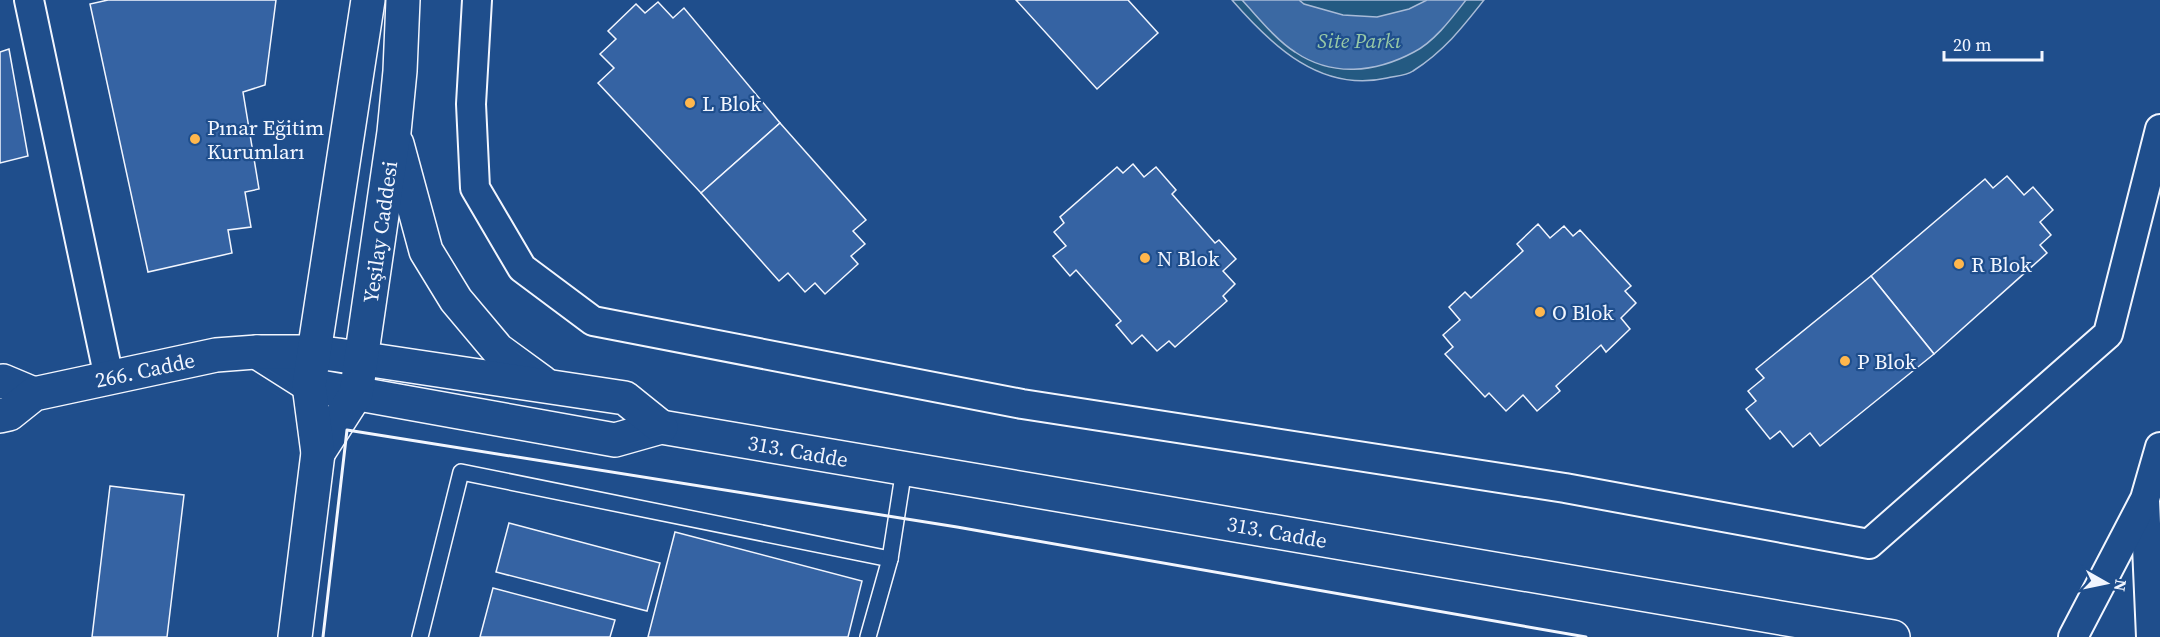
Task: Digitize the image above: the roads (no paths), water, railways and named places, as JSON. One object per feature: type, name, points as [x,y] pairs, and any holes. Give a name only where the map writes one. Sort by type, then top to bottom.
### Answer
[{"type":"main road","name":"Yeşilay Caddesi","points":[[318,453],[333,389],[338,355],[368,0]]},
{"type":"main road","name":"Yeşilay Caddesi","points":[[295,637],[318,453],[333,389],[338,355],[394,132],[400,71],[403,0]]},
{"type":"main road","points":[[394,132],[426,251],[456,300],[498,350],[546,385]]},
{"type":"main road","name":"266. Cadde","points":[[0,416],[9,414],[34,394],[216,355],[257,352],[338,355]]},
{"type":"main road","points":[[257,352],[333,389]]},
{"type":"main road","name":"313. Cadde","points":[[338,355],[625,398],[661,427]]},
{"type":"main road","points":[[0,382],[3,381],[34,394]]},
{"type":"main road","name":"313. Cadde","points":[[333,389],[615,440],[661,427],[1893,637]]},
{"type":"street","points":[[29,0],[108,378]]},
{"type":"street","points":[[477,0],[471,104],[475,188],[522,268],[593,321],[1022,404],[1565,488],[1869,544],[2108,334],[2160,129]]},
{"type":"street","points":[[2073,637],[2145,499],[2160,447]]},
{"type":"street","points":[[2145,499],[2151,637]]},
{"type":"lane","points":[[868,637],[890,559],[904,469]]},
{"type":"lane","points":[[420,637],[461,472],[890,559]]},
{"type":"place","name":"L Blok","points":[[690,103]]},
{"type":"place","name":"Pınar Eğitim Kurumları","points":[[195,139]]},
{"type":"place","name":"N Blok","points":[[1145,258]]},
{"type":"place","name":"R Blok","points":[[1959,264]]},
{"type":"place","name":"O Blok","points":[[1540,312]]},
{"type":"place","name":"P Blok","points":[[1845,361]]},
{"type":"park label","name":"Site Parkı","points":[[1359,40]]}]
